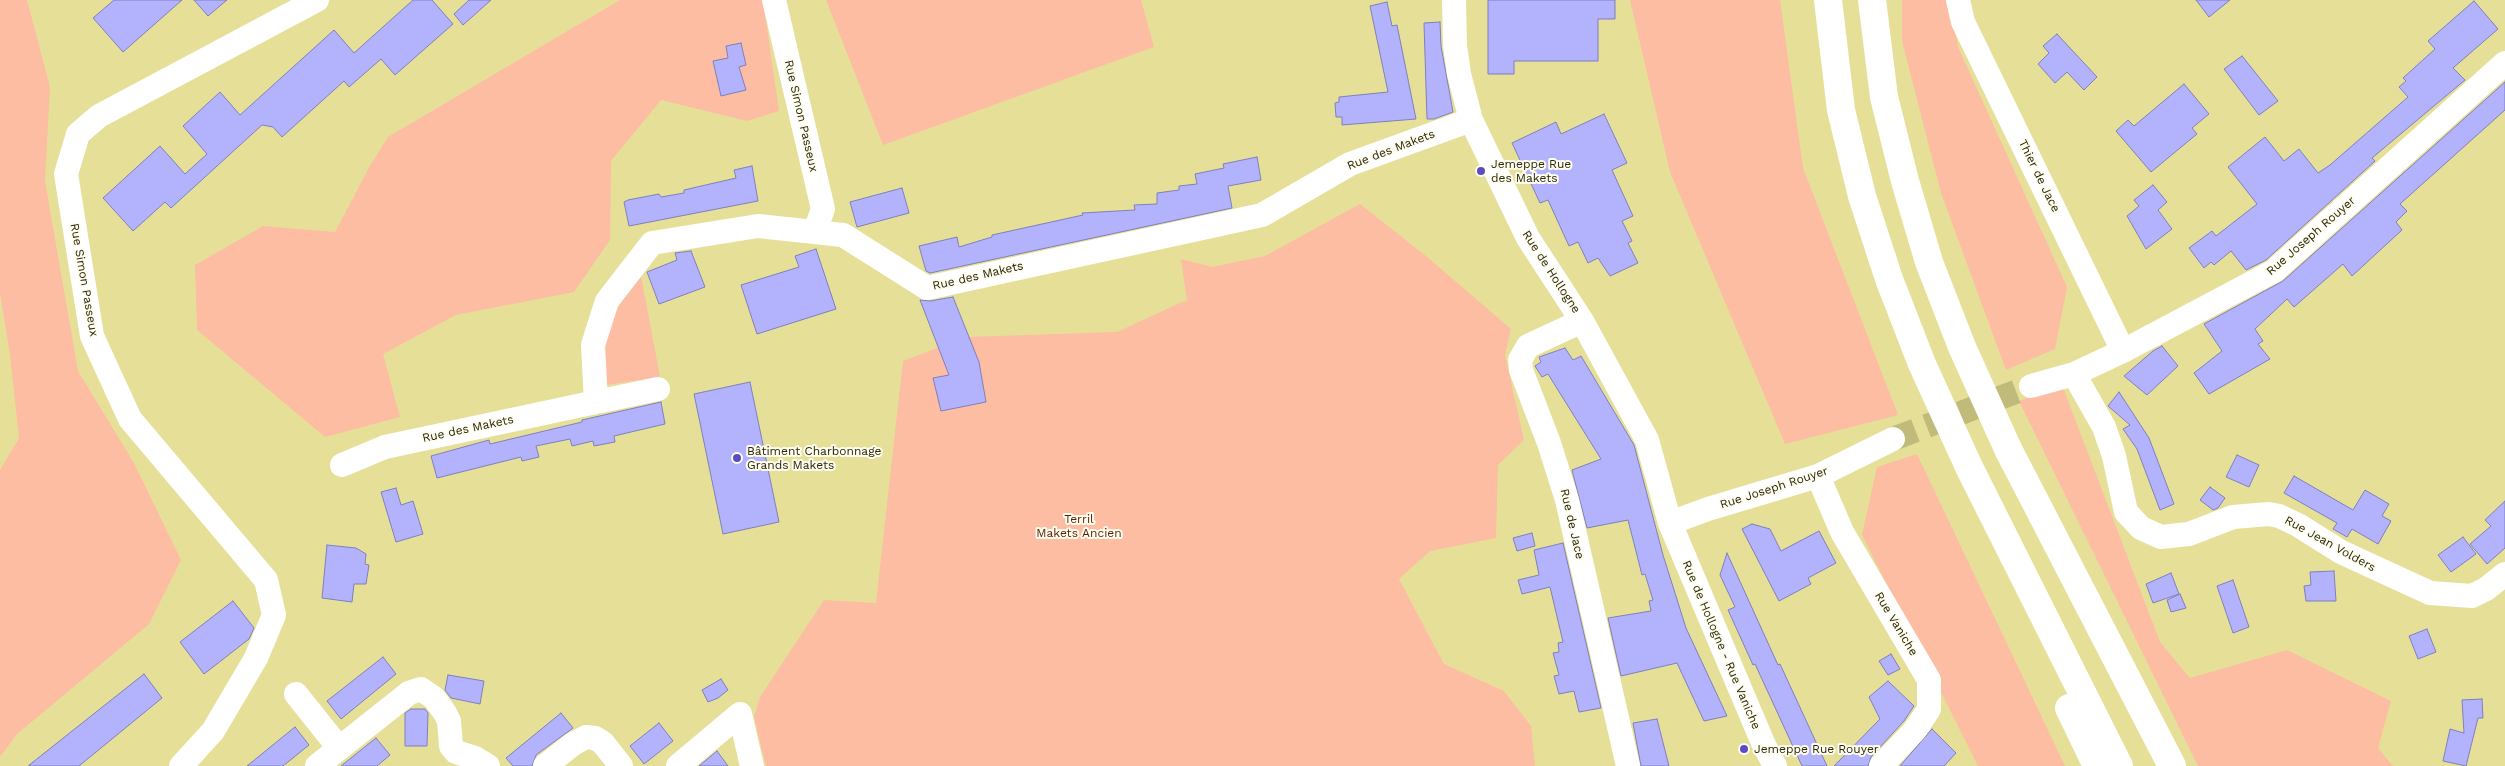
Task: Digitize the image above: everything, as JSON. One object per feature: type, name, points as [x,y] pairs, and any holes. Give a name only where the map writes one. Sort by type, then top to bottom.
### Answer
[{"type":"highway","points":[[1828,0],[1842,110],[1862,196],[1889,279],[1922,364],[2021,574],[2119,766]]},
{"type":"highway","points":[[1872,0],[1884,98],[1905,181],[1929,262],[1962,347],[2008,449],[2172,766]]},
{"type":"highway","points":[[2021,574],[2027,619],[2097,766]]},
{"type":"street","name":"Rue Simon Passeux","points":[[181,766],[213,731],[256,658],[274,615],[266,580],[130,419],[92,336],[66,174],[78,134],[99,116],[317,0]]},
{"type":"street","name":"Rue Simon Passeux","points":[[774,0],[822,209],[815,231]]},
{"type":"street","name":"Thier de Jace","points":[[1958,0],[1964,22],[2124,351]]},
{"type":"street","name":"Rue de Hollogne","points":[[1454,7],[1455,45],[1459,74],[1471,120],[1528,238],[1582,321],[1647,440],[1670,523]]},
{"type":"street","name":"Rue Joseph Rouyer","points":[[2031,386],[2074,374],[2124,351],[2274,271],[2505,64]]},
{"type":"street","name":"Rue des Makets","points":[[596,402],[593,345],[607,301],[652,243],[758,226],[843,235],[927,288],[1262,215],[1350,164],[1471,120]]},
{"type":"street","name":"Rue de Jace","points":[[1582,321],[1528,346],[1520,360],[1520,370],[1549,443],[1567,500],[1628,766]]},
{"type":"street","name":"Rue Jean Volders","points":[[2074,374],[2104,427],[2114,456],[2126,512],[2141,528],[2160,536],[2190,534],[2233,517],[2269,514],[2279,516],[2298,525],[2349,556],[2430,594],[2472,596],[2486,589],[2505,574]]},
{"type":"street","name":"Rue des Makets","points":[[342,465],[385,447],[658,389]]},
{"type":"street","name":"Rue Joseph Rouyer","points":[[1670,523],[1708,509],[1818,476],[1893,438]]},
{"type":"street","name":"Rue Vaniche","points":[[1818,476],[1842,532],[1929,680],[1929,710],[1915,730],[1881,766]]},
{"type":"street","name":"Rue de Hollogne - Rue Vaniche","points":[[1670,523],[1763,743],[1775,766]]},
{"type":"street","points":[[317,766],[409,693],[421,689],[434,698],[445,713],[449,721],[451,746],[456,752],[475,758],[488,766]]},
{"type":"street","points":[[296,694],[339,748]]},
{"type":"street","points":[[678,766],[740,714],[752,766]]},
{"type":"street","points":[[546,766],[573,744],[586,737],[595,738],[602,743],[621,766]]},
{"type":"green space","points":[[0,0],[27,0],[50,87],[45,181],[78,371],[134,463],[181,560],[149,624],[17,734],[0,757],[0,470],[19,438],[10,355],[0,293]]},
{"type":"green space","points":[[620,0],[763,0],[779,111],[747,121],[661,100],[611,161],[610,240],[574,292],[456,315],[383,354],[400,417],[325,437],[197,330],[195,265],[263,226],[335,232],[371,164],[388,137]]},
{"type":"green space","points":[[826,0],[1141,0],[1154,47],[883,145]]},
{"type":"green space","points":[[1630,0],[1780,0],[1803,168],[1898,415],[1785,444],[1670,172]]},
{"type":"green space","points":[[1902,0],[1951,0],[1958,47],[2067,287],[2055,349],[2006,370],[1941,193],[1902,41]]},
{"type":"green space","name":"Terril Makets Ancien","points":[[1360,204],[1426,256],[1511,329],[1505,355],[1524,440],[1498,465],[1496,538],[1430,551],[1399,579],[1444,664],[1504,691],[1531,726],[1535,766],[766,766],[754,717],[760,697],[824,600],[876,603],[903,361],[966,337],[1117,332],[1187,301],[1181,259],[1212,267],[1265,256]]},
{"type":"green space","points":[[640,270],[660,377],[606,385],[602,356],[609,323]]},
{"type":"green space","points":[[2062,385],[2160,642],[2190,678],[2287,650],[2391,701],[2378,748],[2393,766],[2198,766],[2019,401]]},
{"type":"green space","points":[[1917,454],[2065,766],[1978,766],[1862,535],[1877,467]]},
{"type":"building","points":[[114,0],[182,0],[123,52],[93,18]]},
{"type":"building","points":[[194,0],[227,0],[208,16]]},
{"type":"building","points":[[413,0],[432,0],[453,24],[395,75],[381,59],[349,87],[344,81],[282,137],[273,127],[262,125],[171,208],[165,202],[133,231],[103,198],[160,146],[185,174],[207,154],[183,126],[220,92],[240,115],[334,30],[354,53]]},
{"type":"building","points":[[469,0],[491,0],[463,25],[454,14]]},
{"type":"building","points":[[1488,0],[1615,0],[1615,19],[1598,19],[1598,61],[1514,61],[1514,74],[1488,74]]},
{"type":"building","points":[[2196,0],[2230,0],[2209,17]]},
{"type":"building","points":[[2474,1],[2498,29],[2453,68],[2465,80],[2372,158],[2375,161],[2266,260],[2246,270],[2231,251],[2214,265],[2211,262],[2204,268],[2189,248],[2212,231],[2216,236],[2257,204],[2228,167],[2265,137],[2284,161],[2299,149],[2318,173],[2330,165],[2408,97],[2399,87],[2406,81],[2403,78],[2435,49],[2428,41]]},
{"type":"building","points":[[1387,2],[1392,26],[1397,25],[1416,119],[1342,125],[1342,117],[1336,117],[1335,103],[1339,102],[1339,97],[1388,92],[1370,6]]},
{"type":"building","points":[[1440,22],[1441,46],[1453,112],[1434,119],[1427,119],[1424,23]]},
{"type":"building","points":[[2057,34],[2097,77],[2084,90],[2067,72],[2055,83],[2038,64],[2049,53],[2043,46]]},
{"type":"building","points":[[741,43],[746,65],[739,67],[746,90],[721,96],[713,61],[728,58],[726,46]]},
{"type":"building","points":[[2242,56],[2278,101],[2259,115],[2224,69]]},
{"type":"building","points":[[2505,82],[2505,110],[2400,204],[2407,211],[2396,222],[2402,230],[2352,276],[2343,264],[2294,307],[2287,299],[2255,329],[2263,341],[2258,344],[2270,359],[2209,394],[2194,373],[2222,351],[2204,324],[2283,281]]},
{"type":"building","points":[[2184,84],[2209,114],[2192,128],[2197,134],[2151,172],[2116,131],[2128,120],[2134,126]]},
{"type":"building","points":[[1604,114],[1627,163],[1612,170],[1633,216],[1622,221],[1632,241],[1628,243],[1638,263],[1610,276],[1598,258],[1588,263],[1578,242],[1569,246],[1548,200],[1540,203],[1512,143],[1556,122],[1561,134]]},
{"type":"building","points":[[1257,157],[1261,180],[1228,186],[1232,208],[930,273],[926,271],[919,246],[957,237],[959,247],[992,237],[992,235],[1083,215],[1082,213],[1135,210],[1134,205],[1157,204],[1157,193],[1179,190],[1179,186],[1197,184],[1195,174],[1224,168],[1223,164]]},
{"type":"building","points":[[752,166],[758,201],[629,226],[624,202],[628,200],[659,194],[661,197],[684,193],[684,190],[736,178],[734,170]]},
{"type":"building","points":[[2153,185],[2167,202],[2158,210],[2172,229],[2146,249],[2127,216],[2139,206],[2134,200]]},
{"type":"building","points":[[902,188],[909,213],[857,227],[850,202]]},
{"type":"building","points":[[816,249],[836,309],[757,334],[741,285],[799,267],[795,256]]},
{"type":"building","points":[[691,251],[705,287],[659,304],[647,272],[677,260],[675,253]]},
{"type":"building","points":[[953,297],[979,362],[986,402],[941,411],[933,378],[949,375],[920,300],[930,301]]},
{"type":"building","points":[[2162,346],[2178,366],[2147,395],[2124,376],[2153,351]]},
{"type":"building","points":[[1565,348],[1573,360],[1581,356],[1634,445],[1663,555],[1686,628],[1727,716],[1704,721],[1677,663],[1621,676],[1608,618],[1651,611],[1649,601],[1653,600],[1645,574],[1642,575],[1628,520],[1587,528],[1572,470],[1601,459],[1548,374],[1542,377],[1535,366],[1541,362],[1539,357]]},
{"type":"building","name":"Bâtiment Charbonnage Grands Makets","points":[[750,382],[779,522],[723,534],[694,394]]},
{"type":"building","points":[[2119,392],[2149,438],[2174,504],[2160,510],[2137,449],[2123,429],[2130,425],[2108,406]]},
{"type":"building","points":[[661,402],[665,424],[614,436],[615,442],[594,446],[593,441],[572,446],[570,439],[536,446],[539,457],[522,461],[521,457],[437,478],[431,456],[489,440],[490,444]]},
{"type":"building","points":[[2237,455],[2259,465],[2249,487],[2226,477]]},
{"type":"building","points":[[2294,476],[2353,510],[2365,490],[2389,504],[2382,516],[2391,521],[2378,544],[2352,529],[2347,537],[2333,529],[2337,523],[2284,493]]},
{"type":"building","points":[[2210,487],[2225,498],[2218,508],[2213,510],[2200,500]]},
{"type":"building","points":[[396,488],[401,505],[413,501],[423,534],[396,542],[381,492]]},
{"type":"building","points":[[2505,501],[2505,548],[2487,564],[2470,544],[2491,526],[2485,520]]},
{"type":"building","points":[[1752,524],[1770,529],[1781,551],[1819,531],[1836,563],[1808,578],[1811,584],[1779,601],[1742,529]]},
{"type":"building","points":[[1532,533],[1535,546],[1517,551],[1513,538]]},
{"type":"building","points":[[2463,537],[2476,554],[2451,572],[2438,555]]},
{"type":"building","points":[[1563,543],[1601,708],[1579,712],[1574,691],[1559,694],[1554,676],[1559,675],[1553,653],[1559,652],[1558,643],[1563,642],[1550,587],[1522,594],[1518,580],[1539,575],[1534,550]]},
{"type":"building","points":[[327,545],[356,548],[366,554],[365,564],[369,565],[366,584],[354,584],[352,602],[322,598]]},
{"type":"building","points":[[1727,553],[1827,766],[1802,766],[1755,664],[1753,665],[1728,610],[1735,607],[1720,575]]},
{"type":"building","points":[[2334,571],[2336,601],[2306,601],[2304,586],[2311,585],[2310,572]]},
{"type":"building","points":[[2171,573],[2179,594],[2153,603],[2146,584]]},
{"type":"building","points":[[2233,580],[2249,627],[2233,633],[2217,586]]},
{"type":"building","points":[[2180,594],[2186,608],[2171,612],[2167,600]]},
{"type":"building","points":[[233,601],[254,628],[249,639],[204,674],[180,642]]},
{"type":"building","points":[[2427,629],[2436,652],[2418,659],[2409,636]]},
{"type":"building","points":[[1891,654],[1900,669],[1888,675],[1879,661]]},
{"type":"building","points":[[383,657],[396,674],[341,719],[327,701]]},
{"type":"building","points":[[144,674],[162,698],[79,766],[28,766]]},
{"type":"building","points":[[448,675],[484,681],[480,704],[451,698],[445,690]]},
{"type":"building","points":[[721,679],[728,690],[718,698],[708,702],[702,690]]},
{"type":"building","points":[[1888,681],[1914,706],[1904,721],[1871,757],[1868,766],[1834,766],[1880,719],[1869,697]]},
{"type":"building","points":[[2482,699],[2483,718],[2478,718],[2466,766],[2443,761],[2450,729],[2464,733],[2462,700]]},
{"type":"building","points":[[411,709],[425,709],[428,713],[427,746],[405,746],[405,713]]},
{"type":"building","points":[[561,713],[573,728],[536,755],[532,766],[513,766],[506,758]]},
{"type":"building","points":[[1657,719],[1669,766],[1641,766],[1633,723]]},
{"type":"building","points":[[659,723],[673,741],[644,764],[630,746]]},
{"type":"building","points":[[295,727],[309,745],[283,766],[247,766]]},
{"type":"building","points":[[1932,729],[1956,753],[1944,766],[1900,766]]},
{"type":"building","points":[[376,738],[390,755],[377,766],[341,766]]},
{"type":"building","points":[[717,751],[728,766],[699,766]]},
{"type":"tunnel","points":[[1893,439],[2031,386]]},
{"type":"place","name":"Jemeppe Rue des Makets","points":[[1481,171]]},
{"type":"place","name":"Bâtiment Charbonnage Grands Makets","points":[[737,458]]},
{"type":"place","name":"Jemeppe Rue Rouyer","points":[[1744,749]]}]
